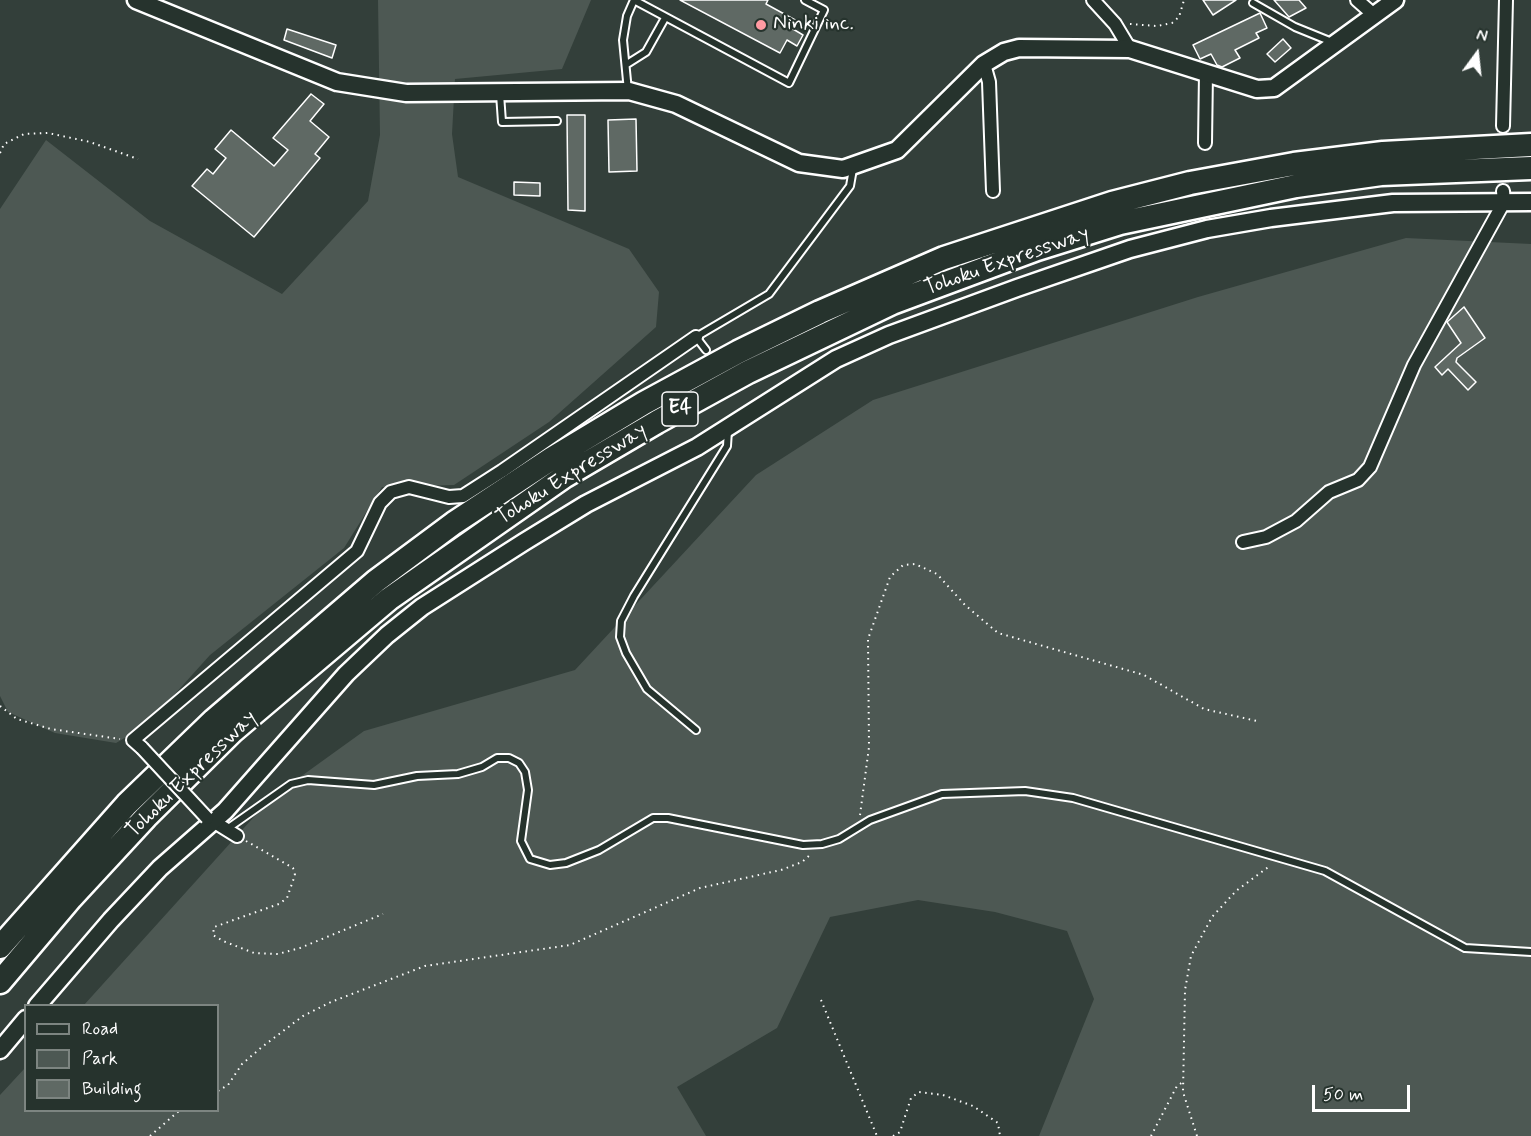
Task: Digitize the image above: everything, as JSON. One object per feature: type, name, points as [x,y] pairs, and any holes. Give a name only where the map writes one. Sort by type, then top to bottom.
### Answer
[{"type":"highway","name":"Tohoku Expressway","points":[[0,947],[127,804],[198,735],[292,651],[376,581],[454,523],[551,459],[738,352],[830,308],[944,258],[1112,203],[1190,183],[1294,164],[1383,153],[1531,146]]},
{"type":"highway","name":"Tohoku Expressway","points":[[0,982],[71,898],[146,817],[233,731],[371,614],[466,543],[565,476],[748,372],[892,303],[1037,249],[1120,223],[1296,186],[1382,174],[1531,168]]},
{"type":"street","points":[[136,0],[337,82],[406,93],[628,91],[676,104],[800,163],[823,168],[853,167],[897,150],[984,64],[1004,52],[1019,48],[1130,49],[1257,89],[1274,88],[1395,0]]},
{"type":"street","points":[[1093,0],[1115,24],[1130,49]]},
{"type":"street","points":[[1357,0],[1374,15]]},
{"type":"street","points":[[1503,126],[1506,0]]},
{"type":"street","points":[[984,64],[989,82],[993,191]]},
{"type":"street","points":[[1205,143],[1206,73]]},
{"type":"street","points":[[38,1004],[152,876],[221,826],[346,674],[422,607],[586,504],[728,429],[740,414],[836,359],[889,335],[1130,249],[1208,229],[1316,212],[1393,203],[1504,197],[1531,202]]},
{"type":"street","points":[[1244,542],[1266,537],[1296,521],[1329,492],[1358,480],[1370,467],[1413,364],[1504,197]]},
{"type":"street","points":[[221,826],[138,744],[357,551],[380,503],[391,492],[409,487],[449,497],[463,496],[696,336]]},
{"type":"street","points":[[0,1050],[24,1021]]},
{"type":"lane","points":[[628,91],[623,40],[627,16],[634,0],[789,83],[824,10],[805,0]]},
{"type":"lane","points":[[1253,3],[1295,27],[1336,44]]},
{"type":"lane","points":[[627,64],[646,52],[665,18]]},
{"type":"lane","points":[[500,91],[502,122],[557,121]]},
{"type":"lane","points":[[706,350],[696,336],[769,294],[850,186],[853,167]]},
{"type":"lane","points":[[696,730],[647,689],[626,653],[620,637],[621,621],[634,596],[728,446],[728,429]]},
{"type":"lane","points":[[221,826],[291,784],[308,780],[374,785],[417,776],[458,774],[482,767],[497,758],[509,758],[519,763],[528,779],[521,841],[530,859],[540,864],[566,863],[598,850],[653,818],[668,818],[803,845],[822,844],[839,839],[858,827],[916,802],[942,794],[1025,791],[1073,798],[1325,871],[1465,948],[1531,952]]},
{"type":"path","points":[[1115,24],[1157,26],[1172,23],[1179,17],[1184,0]]},
{"type":"path","points":[[0,153],[4,144],[24,134],[48,133],[90,142],[138,159]]},
{"type":"path","points":[[858,827],[869,747],[868,639],[890,577],[903,565],[915,564],[937,574],[965,605],[998,633],[1144,675],[1204,709],[1257,721]]},
{"type":"path","points":[[0,706],[17,719],[51,729],[138,744]]},
{"type":"path","points":[[221,826],[293,868],[295,875],[287,898],[279,904],[214,927],[213,935],[223,941],[254,953],[278,954],[300,948],[383,914]]},
{"type":"path","points":[[219,1090],[228,1085],[242,1064],[262,1047],[303,1016],[331,1002],[426,966],[570,945],[700,888],[802,862],[822,844]]},
{"type":"path","points":[[1197,1136],[1191,1124],[1183,1082],[1185,990],[1191,956],[1212,918],[1236,891],[1281,858]]},
{"type":"path","points":[[820,1000],[877,1136]]},
{"type":"path","points":[[1152,1136],[1177,1086],[1183,1082]]},
{"type":"path","points":[[894,1136],[900,1132],[911,1098],[919,1092],[943,1095],[973,1106],[998,1123],[1000,1136]]},
{"type":"path","points":[[150,1136],[178,1112]]},
{"type":"green space","points":[[378,0],[591,0],[562,69],[455,79],[452,134],[458,177],[629,249],[659,292],[656,327],[549,422],[454,485],[382,487],[344,548],[210,655],[147,725],[116,743],[55,733],[8,712],[0,696],[0,209],[46,140],[150,221],[282,294],[368,201],[380,135]]},
{"type":"green space","points":[[1406,238],[1531,244],[1531,1136],[1039,1136],[1094,999],[1067,931],[995,912],[918,900],[830,917],[777,1028],[677,1087],[706,1136],[0,1136],[0,1095],[24,1069],[24,1112],[219,1112],[219,1004],[85,1004],[271,798],[364,731],[575,670],[756,475],[873,400],[1198,297]]},
{"type":"building","name":"Ninki inc.","points":[[680,0],[768,0],[766,4],[797,21],[793,29],[803,35],[797,46],[787,40],[780,53]]},
{"type":"building","points":[[1203,0],[1236,0],[1213,15]]},
{"type":"building","points":[[1274,0],[1299,0],[1306,8],[1289,17]]},
{"type":"building","points":[[1260,13],[1267,28],[1256,33],[1259,38],[1235,50],[1240,58],[1222,67],[1217,65],[1211,54],[1200,59],[1193,45]]},
{"type":"building","points":[[287,29],[336,45],[332,58],[284,40]]},
{"type":"building","points":[[1283,39],[1291,48],[1275,62],[1267,54]]},
{"type":"building","points":[[311,94],[324,104],[310,121],[329,137],[315,154],[320,158],[254,237],[192,186],[207,169],[213,174],[226,158],[215,149],[231,130],[274,166],[288,150],[273,138]]},
{"type":"building","points":[[567,115],[585,115],[585,211],[568,210]]},
{"type":"building","points":[[636,119],[637,171],[609,172],[608,120]]},
{"type":"building","points":[[514,182],[540,183],[540,196],[514,195]]},
{"type":"building","points":[[1464,307],[1485,338],[1457,358],[1456,362],[1476,382],[1468,390],[1448,369],[1442,375],[1435,367],[1461,343],[1447,322]]},
{"type":"tunnel","points":[[1503,126],[1503,191]]},
{"type":"place","name":"Ninki inc.","points":[[761,25]]}]
